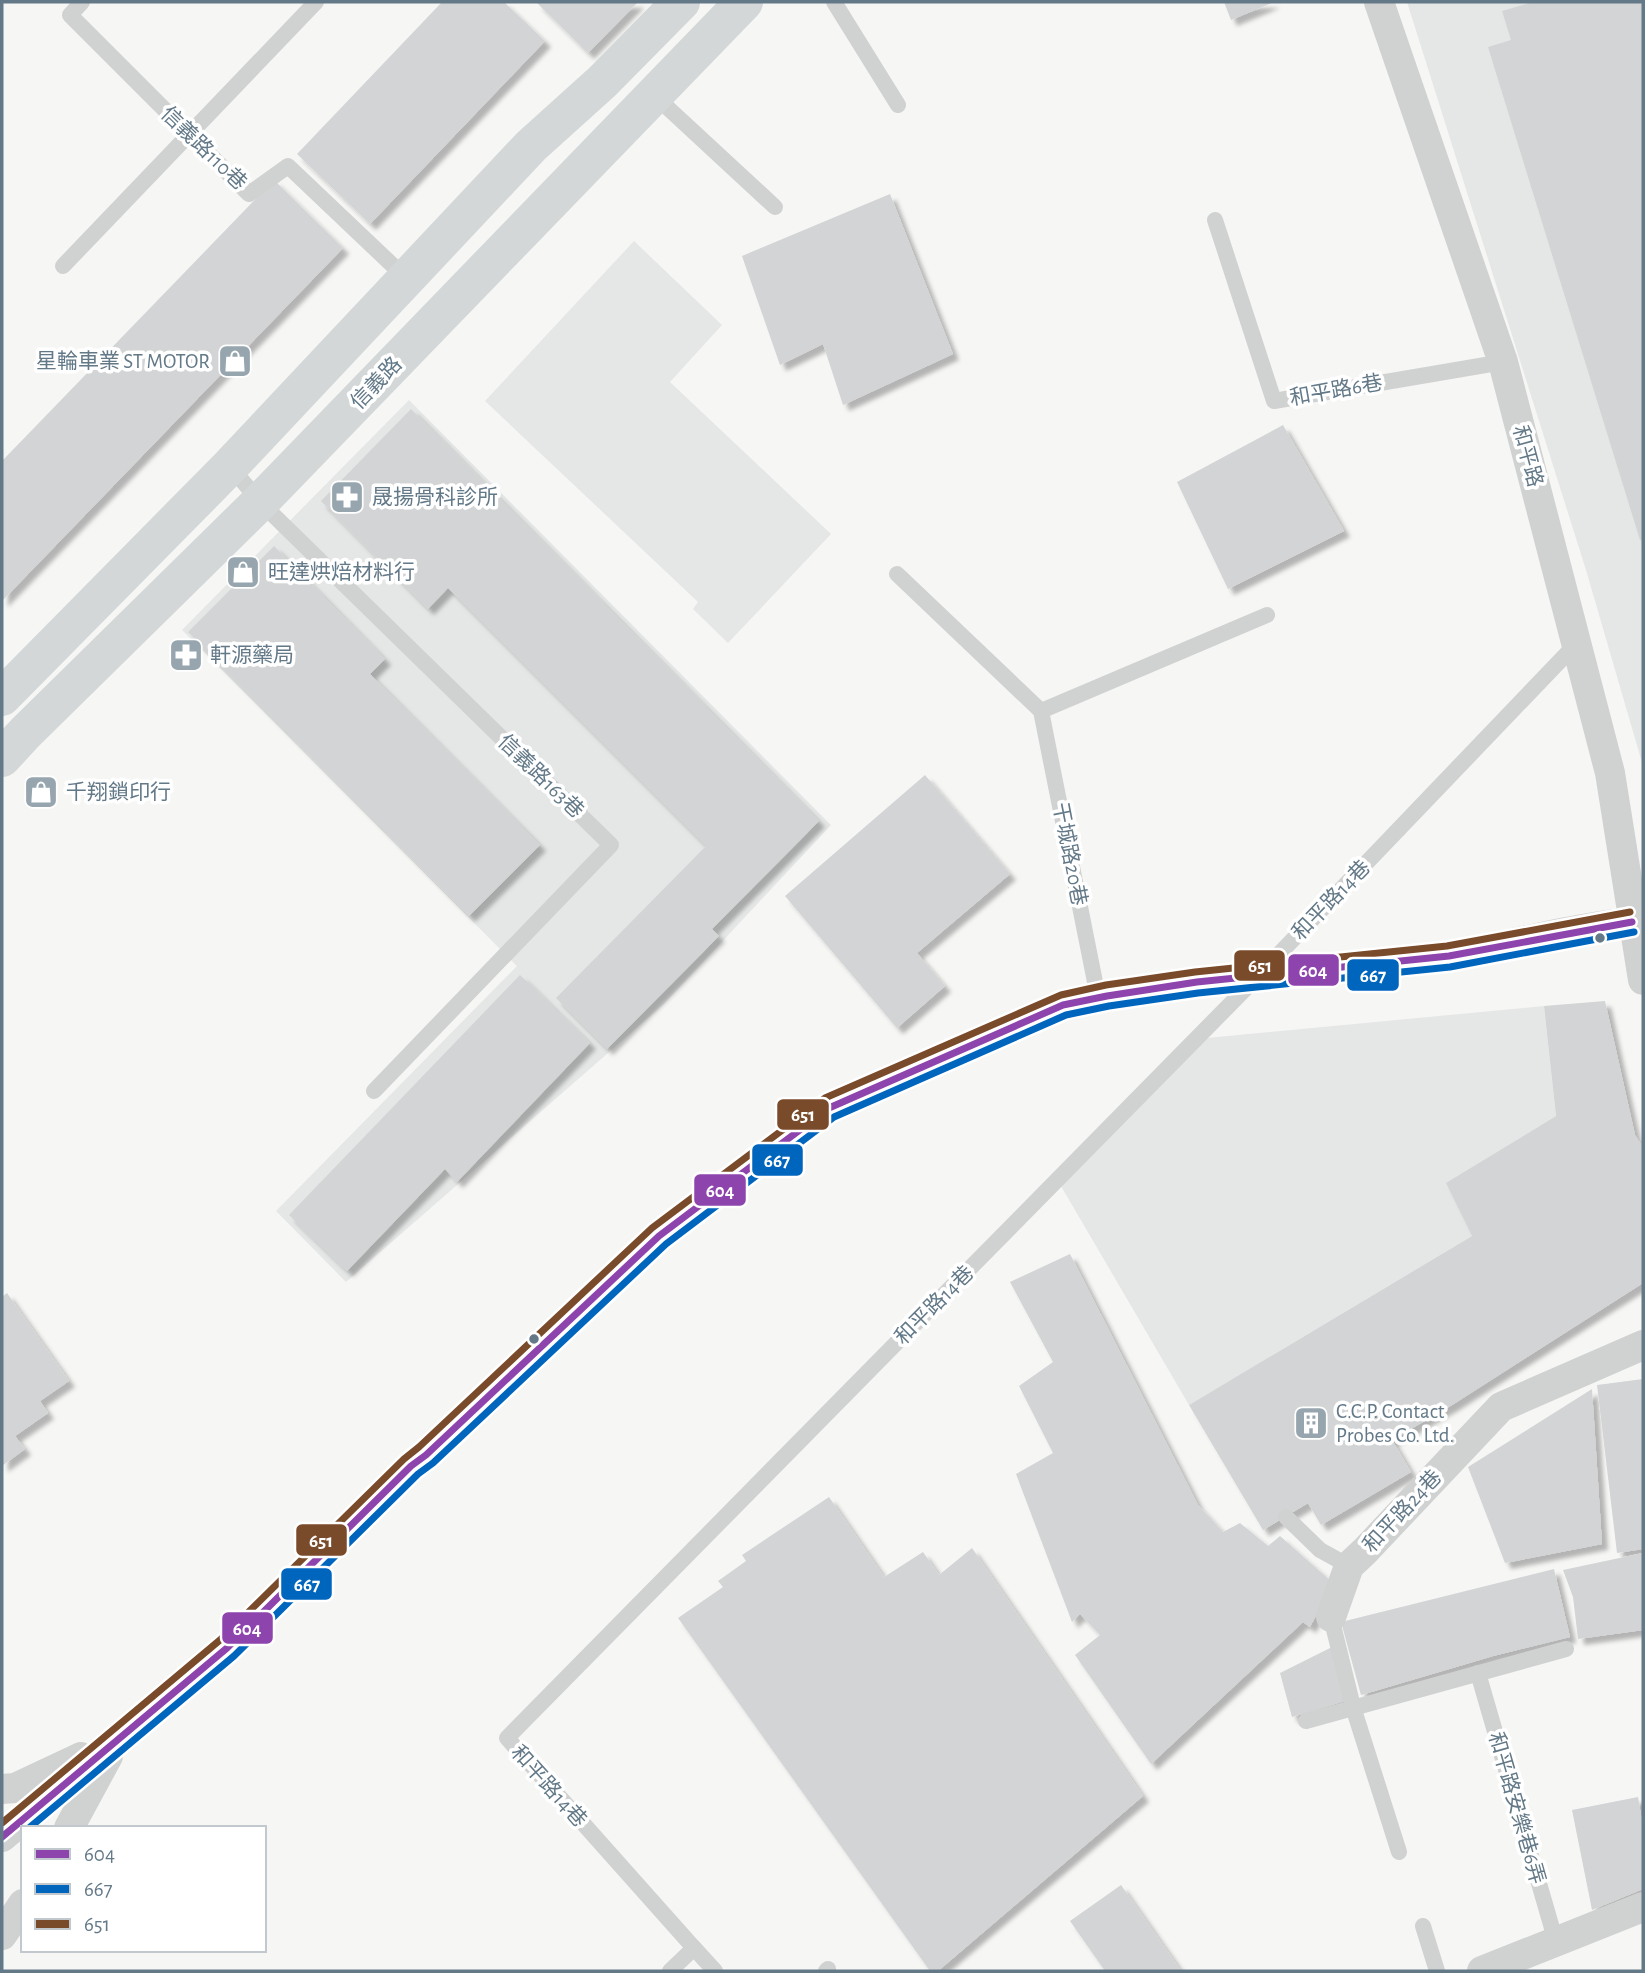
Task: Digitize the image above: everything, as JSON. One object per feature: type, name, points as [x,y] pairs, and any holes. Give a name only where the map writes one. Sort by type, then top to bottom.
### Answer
[{"type":"street","points":[[2,697],[230,466],[531,146],[602,82],[681,2]]},
{"type":"street","name":"信義路","points":[[2,758],[260,502],[744,2]]},
{"type":"street","name":"和平路","points":[[1379,2],[1503,362],[1610,773],[1638,921],[1643,980]]},
{"type":"street","points":[[2,1837],[227,1648],[411,1466],[670,1228],[829,1108],[1063,1006],[1098,997],[1196,981],[1424,959],[1638,921]]},
{"type":"street","name":"和平路24巷","points":[[1331,1617],[1349,1566],[1501,1407],[1643,1345]]},
{"type":"street","points":[[2,1789],[15,1788],[117,1741]]},
{"type":"street","points":[[70,1826],[117,1741]]},
{"type":"street","points":[[2,1936],[21,1907]]},
{"type":"street","points":[[1482,1971],[1643,1907]]},
{"type":"lane","name":"信義路110巷","points":[[82,2],[70,15],[249,194],[288,166],[406,278]]},
{"type":"lane","points":[[63,266],[316,2]]},
{"type":"lane","points":[[834,2],[898,105]]},
{"type":"lane","points":[[655,96],[775,207]]},
{"type":"lane","name":"和平路6巷","points":[[1215,220],[1274,401],[1503,362]]},
{"type":"lane","name":"信義路163巷","points":[[230,466],[260,502],[611,845],[374,1091]]},
{"type":"lane","points":[[897,574],[1041,711],[1267,615]]},
{"type":"lane","name":"和平路14巷","points":[[695,1948],[507,1738],[1259,975],[1577,642]]},
{"type":"lane","name":"干城路20巷","points":[[1041,711],[1098,997]]},
{"type":"lane","points":[[1286,1517],[1320,1550],[1349,1566]]},
{"type":"lane","points":[[1331,1617],[1353,1707],[1399,1852]]},
{"type":"lane","points":[[1306,1721],[1566,1649]]},
{"type":"lane","name":"和平路安樂巷6弄","points":[[1478,1674],[1556,1942]]},
{"type":"lane","points":[[1423,1926],[1437,1971]]},
{"type":"lane","points":[[670,1971],[695,1948],[715,1971]]},
{"type":"shaded area","points":[[1407,2],[1643,2],[1643,766],[1586,570]]},
{"type":"shaded area","points":[[634,241],[722,325],[670,382],[831,534],[728,643],[693,609],[698,602],[485,401]]},
{"type":"shaded area","points":[[409,400],[831,825],[664,1004],[346,1282],[276,1211],[517,966],[182,630]]},
{"type":"shaded area","points":[[1544,1006],[1556,1116],[1447,1183],[1472,1236],[1189,1405],[1058,1181],[1207,1038]]},
{"type":"building","points":[[442,2],[504,2],[545,41],[370,224],[297,154]]},
{"type":"building","points":[[536,2],[638,2],[588,53]]},
{"type":"building","points":[[1224,2],[1274,2],[1231,20]]},
{"type":"building","points":[[1533,2],[1643,2],[1643,539],[1640,540],[1488,47],[1511,40],[1502,11]]},
{"type":"building","points":[[274,180],[343,248],[2,601],[2,461]]},
{"type":"building","points":[[890,194],[953,354],[843,405],[823,344],[780,365],[742,256]]},
{"type":"building","points":[[411,409],[819,821],[712,929],[719,936],[607,1049],[556,998],[706,846],[448,588],[428,609],[321,501]]},
{"type":"building","points":[[1283,425],[1344,531],[1228,589],[1177,482]]},
{"type":"building","points":[[274,546],[385,659],[370,674],[540,845],[469,916],[188,632]]},
{"type":"building","points":[[925,775],[1010,874],[917,953],[945,986],[897,1028],[785,896]]},
{"type":"building","points":[[520,975],[590,1043],[457,1182],[445,1169],[347,1271],[289,1215]]},
{"type":"building","points":[[1605,1001],[1635,1135],[1643,1148],[1643,1283],[1452,1405],[1392,1440],[1411,1472],[1321,1525],[1308,1503],[1263,1530],[1189,1405],[1472,1236],[1446,1183],[1556,1116],[1544,1006]]},
{"type":"building","points":[[1070,1254],[1198,1505],[1223,1532],[1240,1523],[1268,1546],[1280,1536],[1333,1583],[1310,1627],[1303,1622],[1151,1764],[1075,1655],[1100,1635],[1080,1614],[1072,1622],[1016,1474],[1053,1453],[1019,1386],[1053,1362],[1010,1282]]},
{"type":"building","points":[[7,1293],[69,1381],[40,1401],[48,1413],[15,1436],[25,1449],[2,1466],[2,1297]]},
{"type":"building","points":[[1643,1379],[1643,1549],[1617,1553],[1597,1385]]},
{"type":"building","points":[[1592,1389],[1602,1544],[1505,1563],[1468,1467]]},
{"type":"building","points":[[829,1497],[884,1577],[923,1552],[939,1575],[972,1548],[1143,1796],[938,1971],[930,1971],[678,1618],[723,1587],[718,1581],[746,1561],[742,1555]]},
{"type":"building","points":[[1643,1553],[1643,1630],[1578,1639],[1573,1597],[1563,1570]]},
{"type":"building","points":[[1554,1569],[1570,1637],[1493,1656],[1361,1695],[1341,1622]]},
{"type":"building","points":[[1332,1647],[1345,1701],[1292,1717],[1280,1673]]},
{"type":"building","points":[[1638,1797],[1643,1828],[1643,1889],[1592,1910],[1572,1810]]},
{"type":"building","points":[[1121,1885],[1181,1971],[1105,1971],[1070,1921]]},
{"type":"transit line","name":"651","points":[[2,1823],[220,1640],[404,1459],[652,1228],[825,1098],[1061,995],[1106,985],[1195,972],[1447,946],[1630,912]]},
{"type":"transit line","name":"604","points":[[2,1837],[227,1648],[411,1466],[426,1455],[659,1236],[829,1108],[1063,1005],[1197,982],[1449,956],[1632,922]]},
{"type":"transit line","name":"667","points":[[31,1826],[234,1656],[418,1474],[433,1463],[666,1244],[834,1117],[1066,1015],[1198,993],[1450,967],[1634,932]]},
{"type":"place","name":"星輪車業 ST MOTOR","points":[[235,361]]},
{"type":"place","name":"晟揚骨科診所","points":[[347,497]]},
{"type":"place","name":"旺達烘焙材料行","points":[[243,572]]},
{"type":"place","name":"軒源藥局","points":[[186,655]]},
{"type":"place","name":"千翔鎖印行","points":[[41,792]]},
{"type":"place","name":"C.C.P. Contact Probes Co. Ltd.","points":[[1311,1423]]}]
